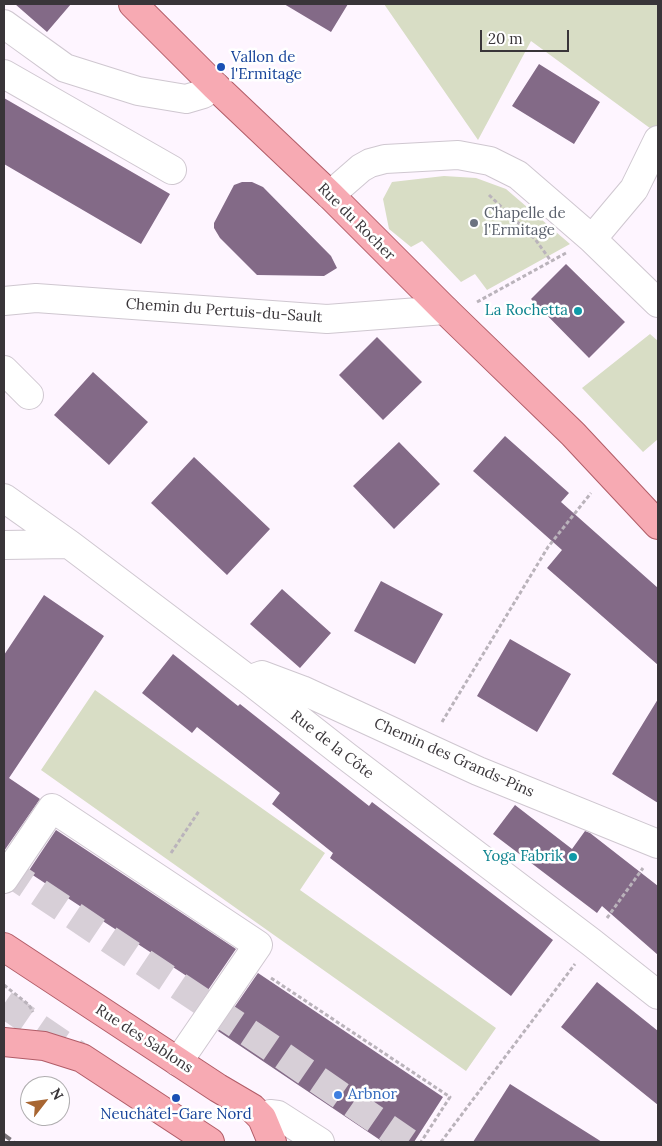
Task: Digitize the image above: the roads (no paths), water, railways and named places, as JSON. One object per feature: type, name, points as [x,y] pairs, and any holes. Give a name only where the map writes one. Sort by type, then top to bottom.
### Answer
[{"type":"main road","name":"Rue du Rocher","points":[[133,4],[573,434],[658,525]]},
{"type":"main road","name":"Rue des Sablons","points":[[4,947],[178,1062],[252,1108],[267,1130]]},
{"type":"main road","points":[[4,1042],[44,1046],[82,1058],[210,1142]]},
{"type":"street","points":[[4,24],[65,68],[138,91],[186,99],[203,94],[215,86]]},
{"type":"street","points":[[4,74],[172,170]]},
{"type":"street","points":[[592,238],[634,190],[658,140]]},
{"type":"street","points":[[330,195],[370,162],[385,159],[458,155],[490,161],[518,175],[592,238],[658,303]]},
{"type":"street","name":"Chemin du Pertuis-du-Sault","points":[[4,301],[36,298],[327,319],[445,310]]},
{"type":"street","points":[[4,370],[29,395]]},
{"type":"street","name":"Rue de la Côte","points":[[4,498],[69,544],[250,680],[586,949],[658,995]]},
{"type":"street","points":[[4,545],[69,544]]},
{"type":"street","name":"Chemin des Grands-Pins","points":[[250,680],[262,675],[302,690],[653,854]]},
{"type":"street","points":[[4,879],[52,808],[258,945],[178,1062]]},
{"type":"street","points":[[267,1130],[270,1114],[278,1115],[320,1142]]},
{"type":"tunnel","points":[[4,869],[408,1142]]},
{"type":"tunnel","points":[[4,1004],[77,1054]]},
{"type":"railway","points":[[4,1135],[14,1142]]},
{"type":"place","name":"Vallon de l'Ermitage","points":[[221,67]]},
{"type":"place","name":"Chapelle de l'Ermitage","points":[[474,223]]},
{"type":"place","name":"La Rochetta","points":[[578,311]]},
{"type":"place","name":"Yoga Fabrik","points":[[573,857]]},
{"type":"place","name":"Arbnor","points":[[338,1095]]},
{"type":"place","name":"Neuchâtel-Gare Nord","points":[[176,1098]]}]
